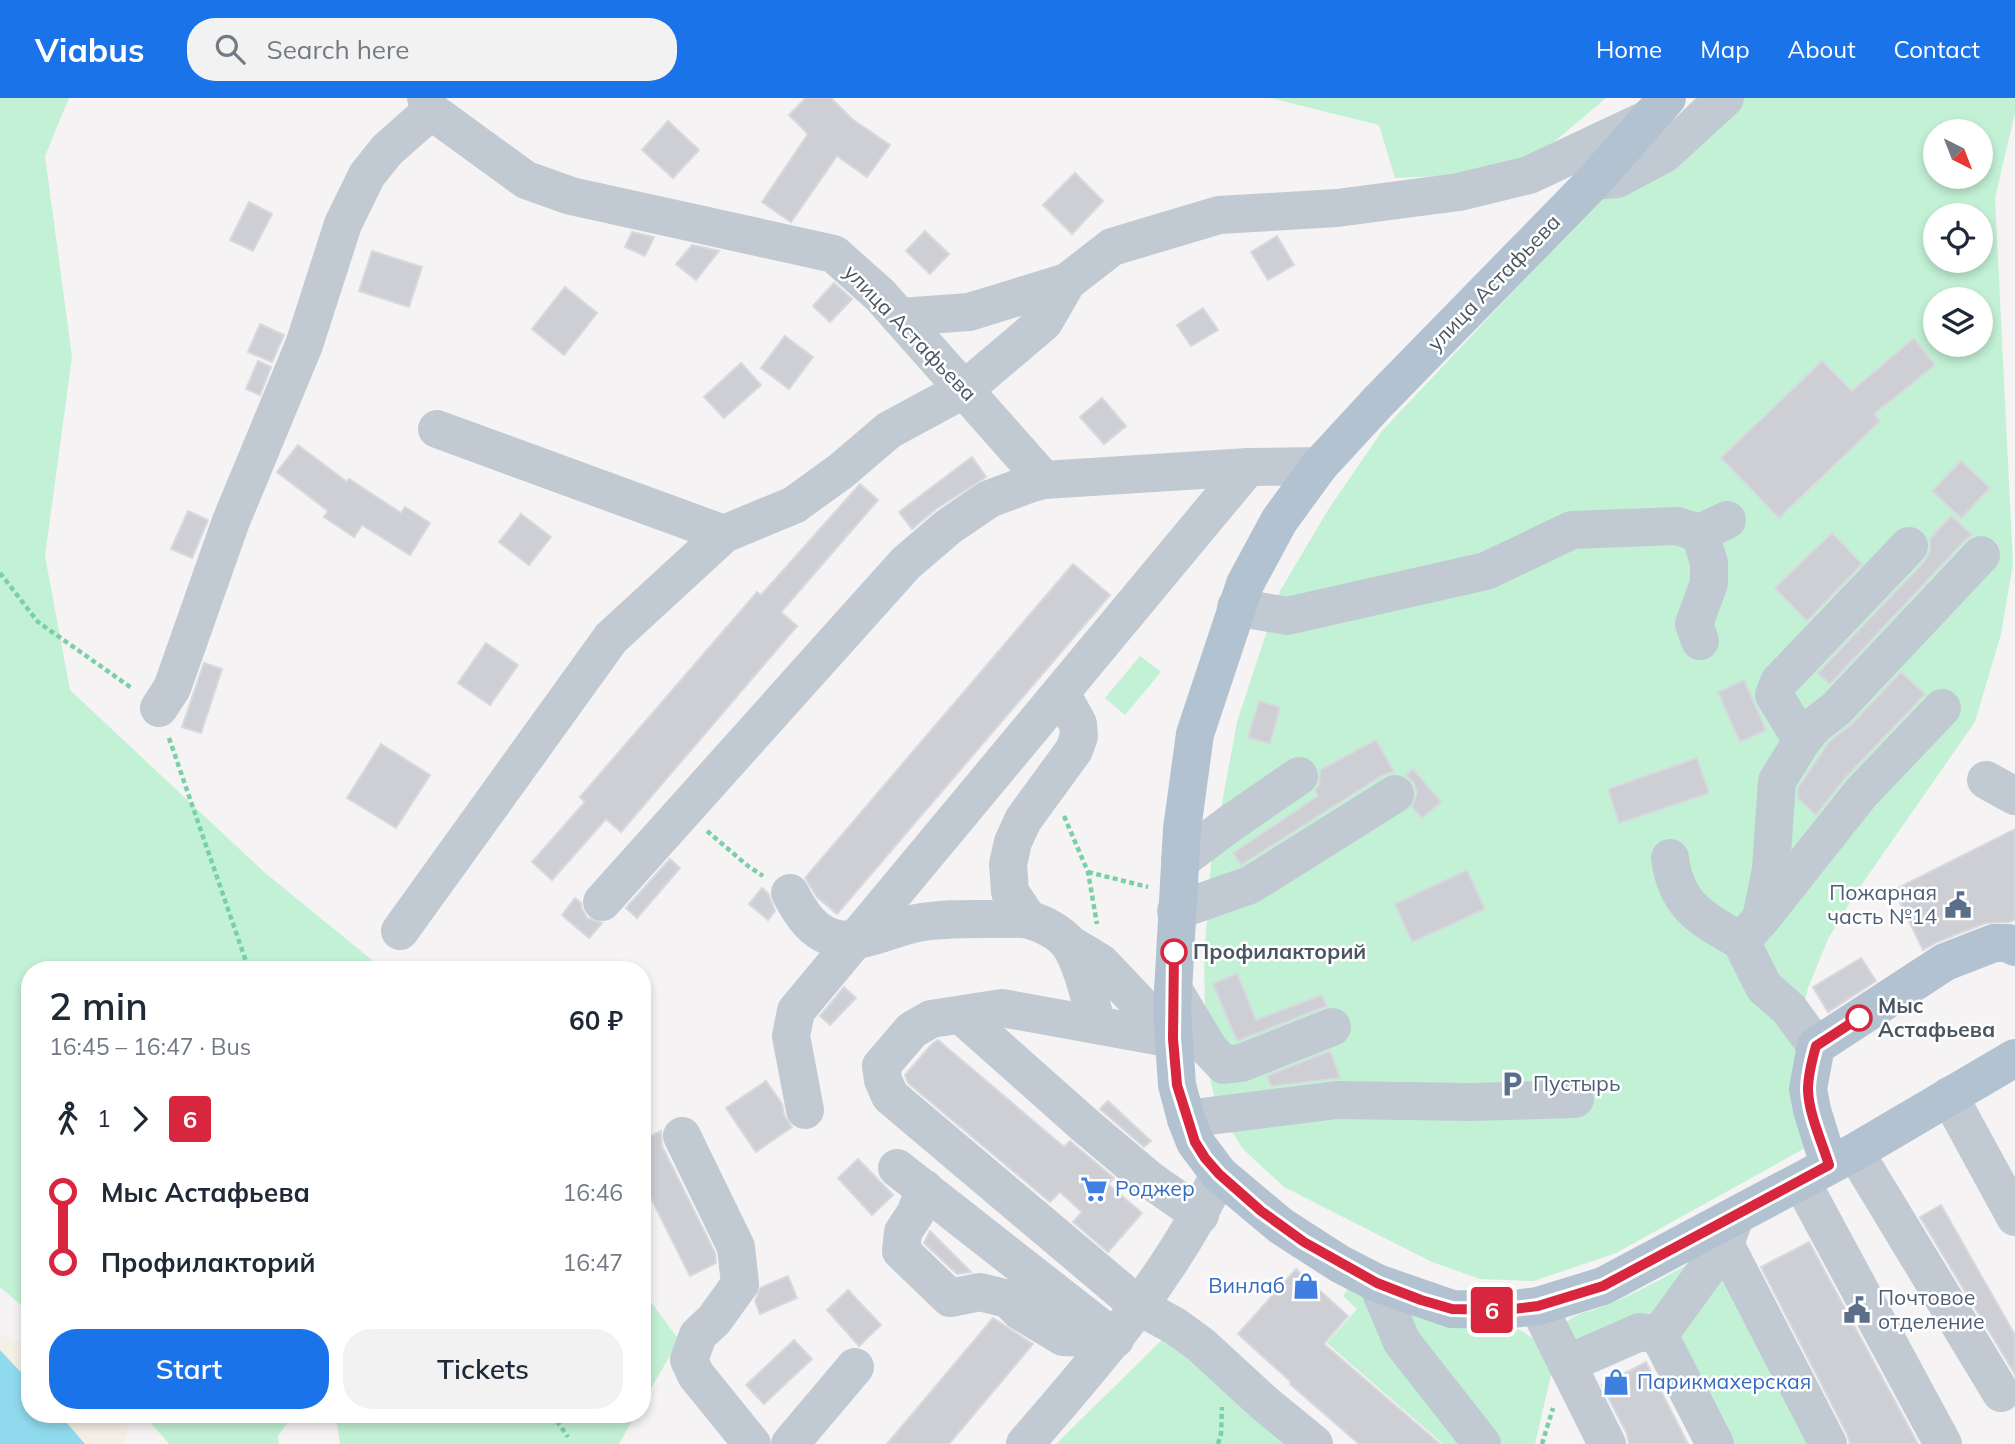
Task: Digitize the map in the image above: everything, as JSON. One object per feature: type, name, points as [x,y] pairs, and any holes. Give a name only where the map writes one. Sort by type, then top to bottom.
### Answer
[{"type":"main road","name":"улица Астафьева","points":[[1660,107],[1594,181],[1319,466],[1279,521],[1245,584],[1195,734],[1182,829],[1172,989],[1177,1085],[1186,1119],[1195,1142],[1219,1174],[1281,1226],[1340,1264],[1377,1283],[1452,1309],[1505,1310],[1538,1306],[1603,1286],[1730,1231],[1829,1166],[2015,1058]]},
{"type":"main road","points":[[1829,1166],[1808,1089],[1816,1046],[1945,962],[1994,943],[2008,943],[2015,947]]},
{"type":"street","points":[[1594,181],[1617,179],[1664,154],[1725,98]]},
{"type":"street","points":[[159,708],[172,688],[231,522],[303,345],[343,224],[367,175],[429,105]]},
{"type":"street","name":"улица Астафьева","points":[[429,105],[526,180],[570,196],[834,254],[880,295],[1044,480]]},
{"type":"street","points":[[900,317],[969,312],[1067,282],[1112,247],[1220,215],[1337,208],[1459,192],[1529,176],[1660,107]]},
{"type":"street","points":[[400,931],[611,638],[724,534],[794,505],[841,471],[889,429],[965,389],[1044,322],[1067,282]]},
{"type":"street","points":[[437,429],[724,534]]},
{"type":"street","points":[[602,902],[906,563],[948,527],[989,499],[1044,480],[1248,467],[1319,466]]},
{"type":"street","points":[[805,1110],[791,1035],[796,1011],[1248,467]]},
{"type":"street","points":[[1236,607],[1287,616],[1474,574],[1486,571],[1572,530],[1713,527],[1709,583],[1694,624],[1700,641]]},
{"type":"street","points":[[1802,741],[1774,695],[1779,682],[1909,546]]},
{"type":"street","points":[[1816,1046],[1788,1009],[1764,987],[1751,930],[1771,869],[1777,781],[1814,726],[1836,709],[1981,555]]},
{"type":"street","points":[[1028,919],[1010,892],[1009,864],[1013,842],[1023,820],[1074,750],[1079,736],[1078,724],[1061,693]]},
{"type":"street","points":[[1751,930],[1861,793],[1942,708]]},
{"type":"street","points":[[1180,861],[1299,776]]},
{"type":"street","points":[[1176,911],[1250,885],[1395,794]]},
{"type":"street","points":[[1670,858],[1679,893],[1692,911],[1751,930]]},
{"type":"street","points":[[790,893],[802,915],[817,929],[838,939],[856,940],[916,923],[960,919],[1028,919],[1051,929],[1101,963],[1173,1039]]},
{"type":"street","points":[[1068,943],[1077,961],[1097,1025]]},
{"type":"street","points":[[1172,989],[1209,1049],[1224,1065],[1241,1063],[1332,1027]]},
{"type":"street","points":[[1173,1039],[1002,1008],[931,1019],[912,1030],[881,1066],[883,1080],[890,1096],[1140,1307],[1175,1326],[1201,1345],[1264,1403],[1314,1444]]},
{"type":"street","points":[[961,1015],[1150,1180],[1200,1215]]},
{"type":"street","points":[[1949,1097],[2015,1217]]},
{"type":"street","points":[[1186,1119],[1337,1100],[1470,1102],[1575,1099]]},
{"type":"street","points":[[682,1136],[736,1247],[740,1284],[714,1320],[698,1335],[689,1360],[696,1375],[752,1444]]},
{"type":"street","points":[[1829,1166],[2001,1393]]},
{"type":"street","points":[[1829,1166],[1943,1444]]},
{"type":"street","points":[[1026,1444],[1140,1307],[1200,1215],[1219,1174]]},
{"type":"street","points":[[911,1179],[1115,1339],[1063,1337],[1020,1311],[1008,1299],[980,1292],[950,1298],[901,1251],[903,1232],[915,1214],[911,1179]]},
{"type":"street","points":[[1659,1335],[1730,1231]]},
{"type":"street","points":[[1730,1231],[1828,1444]]},
{"type":"street","points":[[1377,1283],[1402,1342],[1482,1444]]},
{"type":"street","points":[[1538,1306],[1607,1444]]},
{"type":"street","points":[[1567,1364],[1640,1332],[1659,1335]]},
{"type":"street","points":[[1659,1335],[1715,1444]]},
{"type":"street","points":[[790,1444],[855,1367]]},
{"type":"path","points":[[0,573],[38,622],[159,708],[246,961]]},
{"type":"path","points":[[1049,785],[1088,872],[1094,896],[1101,963]]},
{"type":"path","points":[[684,811],[748,866]]},
{"type":"path","points":[[1088,872],[1111,877]]},
{"type":"path","points":[[558,1423],[568,1437]]},
{"type":"green space","points":[[0,98],[69,98],[45,156],[72,357],[45,556],[70,690],[264,872],[373,961],[21,961],[21,1305],[0,1287]]},
{"type":"green space","points":[[1270,98],[1606,98],[1548,147],[1493,174],[1395,178],[1379,125]]},
{"type":"green space","points":[[1695,98],[2015,98],[2015,113],[1995,198],[2013,564],[2001,634],[1975,722],[1855,894],[1828,939],[1808,988],[1799,1026],[1823,1138],[1616,1253],[1534,1281],[1480,1279],[1432,1262],[1284,1187],[1243,1149],[1217,1108],[1206,1062],[1204,959],[1211,863],[1237,722],[1280,591],[1328,510],[1382,431]]},
{"type":"green space","points":[[1140,656],[1161,672],[1125,715],[1105,698]]},
{"type":"green space","points":[[1709,1253],[1836,1444],[1705,1444],[1649,1335],[1587,1354],[1565,1325],[1576,1316],[1627,1296]]},
{"type":"green space","points":[[1355,1279],[1519,1330],[1531,1337],[1553,1366],[1535,1444],[1443,1444],[1327,1343],[1357,1309],[1343,1296]]},
{"type":"green space","points":[[651,1302],[679,1340],[651,1388]]},
{"type":"green space","points":[[1168,1334],[1298,1444],[1056,1444]]},
{"type":"green space","points":[[151,1423],[287,1423],[278,1436],[279,1444],[169,1444]]},
{"type":"green space","points":[[335,1423],[631,1423],[619,1444],[340,1444]]},
{"type":"sand","points":[[0,1334],[21,1342],[21,1372],[0,1350]]},
{"type":"sand","points":[[67,1423],[126,1423],[123,1444],[85,1444]]},
{"type":"water","points":[[0,1350],[21,1372],[21,1423],[67,1423],[85,1444],[0,1444]]},
{"type":"building","points":[[806,98],[831,98],[852,119],[890,145],[867,177],[837,156],[791,222],[762,202],[808,134],[789,115]]},
{"type":"building","points":[[668,121],[699,150],[673,178],[642,150]]},
{"type":"building","points":[[1075,173],[1103,201],[1072,234],[1043,205]]},
{"type":"building","points":[[249,202],[272,214],[253,251],[230,240]]},
{"type":"building","points":[[925,231],[949,254],[930,274],[906,251]]},
{"type":"building","points":[[632,232],[654,237],[645,256],[625,247]]},
{"type":"building","points":[[1277,236],[1294,265],[1268,280],[1251,252]]},
{"type":"building","points":[[692,245],[719,251],[696,280],[676,264]]},
{"type":"building","points":[[372,251],[422,267],[409,307],[359,291]]},
{"type":"building","points":[[834,283],[852,299],[830,322],[813,306]]},
{"type":"building","points":[[565,287],[597,313],[564,355],[532,329]]},
{"type":"building","points":[[1203,308],[1218,330],[1191,346],[1177,325]]},
{"type":"building","points":[[260,324],[284,335],[272,362],[248,352]]},
{"type":"building","points":[[785,336],[813,357],[789,389],[761,368]]},
{"type":"building","points":[[1914,338],[1923,350],[1923,357],[1929,357],[1935,365],[1874,414],[1880,421],[1779,518],[1721,458],[1822,361],[1852,391]]},
{"type":"building","points":[[258,361],[271,367],[260,395],[246,389]]},
{"type":"building","points":[[741,363],[761,385],[724,418],[704,397]]},
{"type":"building","points":[[1102,398],[1126,426],[1104,444],[1080,417]]},
{"type":"building","points":[[298,445],[347,482],[349,479],[401,513],[405,507],[430,523],[410,555],[362,525],[354,537],[324,517],[328,511],[277,472]]},
{"type":"building","points":[[972,457],[986,477],[936,509],[912,529],[899,512]]},
{"type":"building","points":[[1961,461],[1990,488],[1961,518],[1932,491]]},
{"type":"building","points":[[860,484],[878,500],[781,612],[797,626],[621,832],[606,819],[552,880],[532,862],[585,802],[580,797],[757,592],[761,595]]},
{"type":"building","points":[[188,511],[208,520],[192,558],[171,549]]},
{"type":"building","points":[[521,514],[551,537],[529,565],[499,542]]},
{"type":"building","points":[[1951,516],[1972,535],[1830,684],[1818,673],[1925,561],[1930,550],[1930,539]]},
{"type":"building","points":[[1832,533],[1862,564],[1807,621],[1775,588]]},
{"type":"building","points":[[1073,564],[1110,595],[837,914],[817,897],[805,878]]},
{"type":"building","points":[[486,643],[518,665],[490,705],[458,683]]},
{"type":"building","points":[[204,663],[222,669],[201,733],[182,727]]},
{"type":"building","points":[[1901,672],[1925,694],[1845,778],[1816,815],[1798,798],[1798,788],[1829,742],[1852,724]]},
{"type":"building","points":[[1744,680],[1766,730],[1740,742],[1718,692]]},
{"type":"building","points":[[1259,701],[1280,707],[1270,744],[1248,737]]},
{"type":"building","points":[[1376,740],[1394,772],[1383,775],[1241,865],[1233,853],[1318,796],[1315,790],[1319,785],[1320,770]]},
{"type":"building","points":[[381,744],[430,775],[396,828],[347,798]]},
{"type":"building","points":[[1697,758],[1709,793],[1619,823],[1608,789]]},
{"type":"building","points":[[1413,769],[1441,802],[1422,818],[1412,807],[1417,793],[1414,783],[1406,775]]},
{"type":"building","name":"Пожарная часть №14","points":[[2015,829],[2015,919],[2010,922],[1986,923],[1923,950],[1894,890]]},
{"type":"building","points":[[670,859],[680,868],[637,918],[626,908]]},
{"type":"building","points":[[1467,870],[1485,909],[1412,942],[1395,904]]},
{"type":"building","points":[[762,888],[768,893],[775,911],[768,920],[749,904]]},
{"type":"building","points":[[575,898],[581,903],[587,918],[602,923],[589,938],[562,915]]},
{"type":"building","points":[[1861,958],[1876,981],[1828,1012],[1813,987]]},
{"type":"building","points":[[1237,973],[1256,1020],[1322,995],[1327,1006],[1237,1041],[1213,984]]},
{"type":"building","points":[[844,987],[856,998],[830,1025],[820,1016]]},
{"type":"building","points":[[938,1040],[1064,1147],[1070,1141],[1114,1178],[1108,1184],[1142,1213],[1108,1252],[1073,1222],[1082,1212],[1060,1192],[1050,1202],[908,1083],[905,1075]]},
{"type":"building","points":[[1330,1051],[1340,1078],[1271,1086],[1267,1076]]},
{"type":"building","points":[[766,1081],[782,1104],[784,1115],[792,1127],[756,1152],[726,1108]]},
{"type":"building","points":[[1108,1101],[1151,1141],[1144,1147],[1100,1109]]},
{"type":"building","points":[[661,1131],[662,1146],[715,1253],[716,1263],[690,1276],[651,1198],[651,1136]]},
{"type":"building","points":[[858,1159],[893,1195],[872,1215],[838,1178]]},
{"type":"building","points":[[1941,1205],[2015,1335],[2015,1374],[1920,1217]]},
{"type":"building","points":[[930,1231],[971,1272],[957,1274],[924,1243]]},
{"type":"building","points":[[1809,1242],[1918,1444],[1850,1444],[1761,1267]]},
{"type":"building","points":[[1296,1269],[1348,1316],[1324,1344],[1440,1444],[1359,1444],[1238,1334]]},
{"type":"building","points":[[788,1276],[797,1298],[760,1314],[755,1301],[760,1288]]},
{"type":"building","points":[[848,1290],[881,1325],[859,1346],[827,1310]]},
{"type":"building","points":[[993,1318],[1033,1344],[949,1444],[887,1444]]},
{"type":"building","points":[[794,1340],[812,1359],[764,1404],[746,1385]]},
{"type":"building","points":[[1646,1362],[1688,1444],[1629,1444],[1627,1434],[1602,1385]]},
{"type":"bus line","name":"6","points":[[1174,952],[1172,1010],[1177,1085],[1186,1119],[1205,1158],[1261,1211],[1304,1242],[1377,1283],[1452,1309],[1479,1311],[1538,1306],[1603,1286],[1829,1165],[1808,1089],[1811,1066],[1816,1046],[1859,1018]]},
{"type":"place","name":"Пожарная часть №14","points":[[1958,905]]},
{"type":"place","name":"Профилакторий","points":[[1174,952]]},
{"type":"place","name":"Мыс Астафьева","points":[[1859,1018]]},
{"type":"place","name":"Пустырь","points":[[1512,1084]]},
{"type":"place","name":"Роджер","points":[[1094,1189]]},
{"type":"place","name":"Винлаб","points":[[1306,1286]]},
{"type":"place","name":"Почтовое отделение","points":[[1857,1310]]},
{"type":"place","name":"Парикмахерская","points":[[1616,1382]]}]
